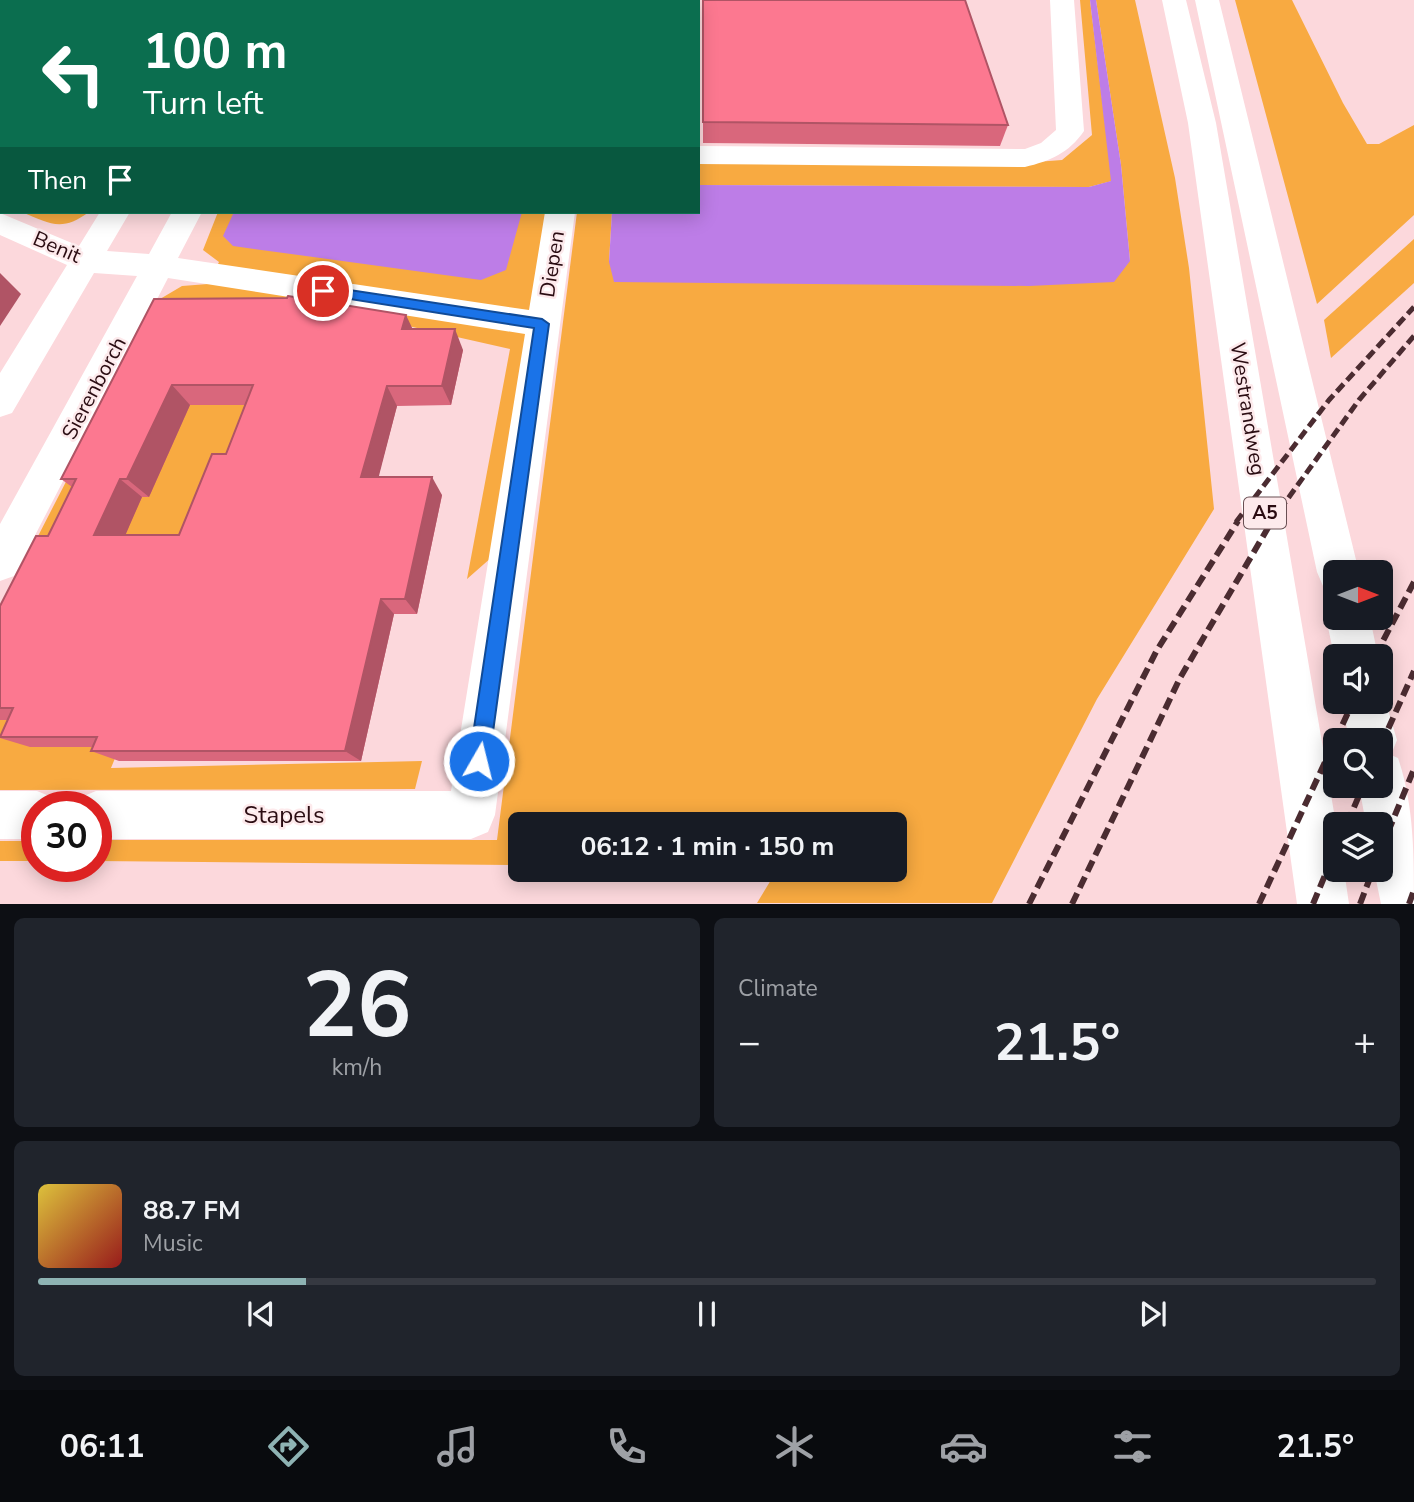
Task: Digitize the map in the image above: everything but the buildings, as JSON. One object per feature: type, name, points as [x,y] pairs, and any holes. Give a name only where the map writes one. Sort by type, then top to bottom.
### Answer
[{"type":"highway","name":"Westrandweg","points":[[1174,0],[1202,123],[1323,904]]},
{"type":"highway","points":[[1207,0],[1336,560]]},
{"type":"highway","points":[[1386,798],[1407,904]]},
{"type":"street","points":[[700,155],[1025,158],[1041,155],[1055,147],[1070,131],[1062,0]]},
{"type":"street","points":[[0,403],[115,214]]},
{"type":"street","name":"Sierenborch","points":[[0,564],[186,214]]},
{"type":"street","name":"Diepen","points":[[471,815],[560,214]]},
{"type":"street","name":"Benit","points":[[0,223],[86,261],[159,266],[542,324]]},
{"type":"street","points":[[0,815],[21,815]]},
{"type":"street","name":"Stapels","points":[[112,815],[471,815]]},
{"type":"shaded area","points":[[1080,0],[1090,0],[1112,181],[1089,187],[700,185],[700,164],[1010,164],[1062,160],[1092,135]]},
{"type":"shaded area","points":[[1090,0],[1096,0],[1121,165],[1130,261],[1114,282],[1029,286],[614,282],[609,262],[612,214],[700,214],[700,185],[1089,187],[1111,181]]},
{"type":"shaded area","points":[[1096,0],[1135,0],[1175,178],[1189,268],[1214,509],[1097,699],[992,903],[757,903],[770,882],[907,882],[907,812],[508,812],[508,865],[112,861],[112,840],[497,840],[577,214],[612,214],[609,262],[1130,261],[1121,165]]},
{"type":"shaded area","points":[[1235,0],[1292,0],[1343,103],[1367,144],[1379,144],[1414,125],[1414,215],[1317,304]]},
{"type":"shaded area","points":[[26,214],[86,214],[63,224],[40,220]]},
{"type":"shaded area","points":[[217,214],[550,214],[492,557],[467,579],[510,349],[302,302],[111,768],[422,761],[415,789],[0,790],[0,610],[160,299],[182,286],[208,284],[219,262],[203,250]]},
{"type":"shaded area","points":[[233,214],[521,214],[506,270],[481,280],[233,246],[223,236]]},
{"type":"shaded area","points":[[1414,239],[1414,283],[1331,358],[1324,320]]},
{"type":"shaded area","points":[[0,841],[21,841],[21,861],[0,861]]},
{"type":"railway","points":[[1236,522],[1329,400],[1414,307]]},
{"type":"railway","points":[[1271,522],[1359,400],[1414,336]]},
{"type":"railway","points":[[1029,904],[1157,650],[1238,521]]},
{"type":"railway","points":[[1072,904],[1180,678],[1272,521]]},
{"type":"railway","points":[[1381,644],[1414,582]]},
{"type":"railway","points":[[1389,728],[1414,671]]},
{"type":"railway","points":[[1259,904],[1347,714]]},
{"type":"railway","points":[[1393,820],[1414,769]]},
{"type":"railway","points":[[1352,812],[1358,798]]},
{"type":"railway","points":[[1313,904],[1323,880]]},
{"type":"railway","points":[[1360,904],[1368,882]]},
{"type":"railway","points":[[1409,904],[1414,890]]},
{"type":"route","points":[[323,291],[542,324],[479,761]]}]
